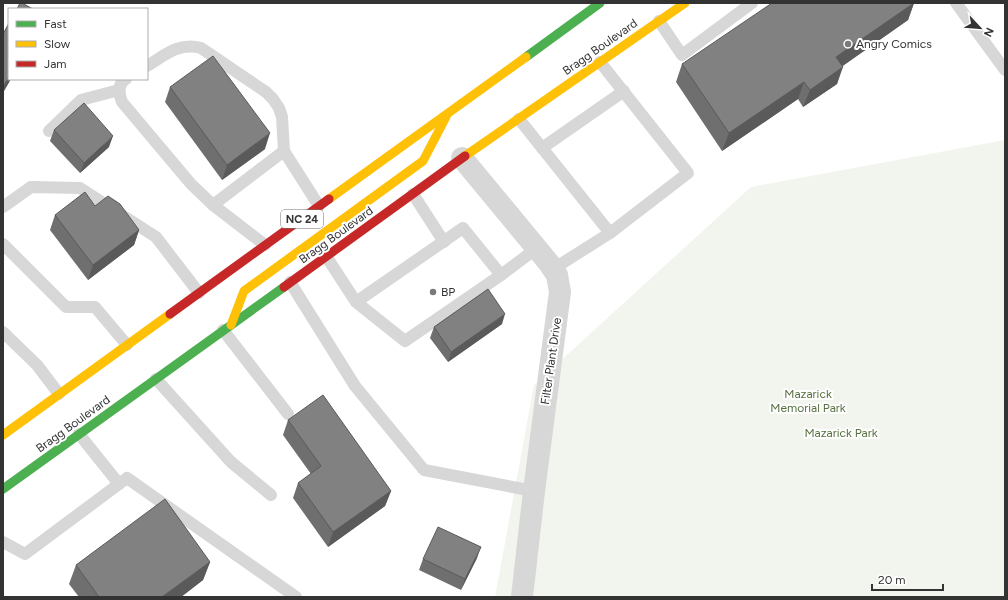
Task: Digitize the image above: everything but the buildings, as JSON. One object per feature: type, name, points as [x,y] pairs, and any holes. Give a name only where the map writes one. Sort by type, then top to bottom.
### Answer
[{"type":"main road","name":"NC 24","points":[[3,435],[600,3]]},
{"type":"main road","name":"Bragg Boulevard","points":[[3,489],[462,158],[685,3]]},
{"type":"main road","points":[[227,328],[244,291],[423,161],[449,112]]},
{"type":"street","name":"Filter Plant Drive","points":[[462,158],[553,269],[557,275],[560,292],[534,490],[522,597]]},
{"type":"lane","points":[[659,21],[682,55],[752,3]]},
{"type":"lane","points":[[956,3],[1005,70]]},
{"type":"lane","points":[[148,65],[173,50],[182,46],[193,45],[201,48],[266,92],[279,108],[282,117],[284,151],[319,206]]},
{"type":"lane","points":[[553,269],[610,233],[688,173],[600,62]]},
{"type":"lane","points":[[124,80],[119,90],[122,102],[191,184],[213,204],[265,246]]},
{"type":"lane","points":[[49,131],[81,100],[119,90]]},
{"type":"lane","points":[[542,148],[624,91]]},
{"type":"lane","points":[[518,119],[610,233]]},
{"type":"lane","points":[[213,204],[284,151]]},
{"type":"lane","points":[[3,207],[31,187],[80,188],[156,237],[199,294]]},
{"type":"lane","points":[[413,194],[444,242]]},
{"type":"lane","points":[[356,302],[464,228],[501,275]]},
{"type":"lane","points":[[3,244],[66,307],[96,307],[127,345]]},
{"type":"lane","points":[[326,256],[356,302],[404,341],[501,275],[537,248]]},
{"type":"lane","points":[[290,282],[355,386],[424,470],[534,490]]},
{"type":"lane","points":[[227,328],[288,414]]},
{"type":"lane","points":[[3,332],[37,365],[59,394]]},
{"type":"lane","points":[[156,379],[231,462],[271,495]]},
{"type":"lane","points":[[79,434],[119,484]]},
{"type":"lane","points":[[3,542],[25,554],[127,478],[296,597]]},
{"type":"green space","name":"Mazarick Park","points":[[1005,140],[1005,597],[495,597],[534,385],[751,187]]},
{"type":"traffic: fast","points":[[526,57],[600,3]]},
{"type":"traffic: fast","points":[[3,489],[284,287]]},
{"type":"traffic: slow","points":[[465,156],[685,3]]},
{"type":"traffic: slow","points":[[329,199],[526,57]]},
{"type":"traffic: slow","points":[[231,325],[244,291],[423,161],[446,117]]},
{"type":"traffic: slow","points":[[3,435],[170,314]]},
{"type":"traffic: jam","points":[[284,287],[465,156]]},
{"type":"traffic: jam","points":[[170,314],[329,199]]},
{"type":"place","name":"Angry Comics","points":[[848,44]]},
{"type":"place","name":"BP","points":[[433,292]]},
{"type":"park label","name":"Mazarick Memorial Park","points":[[808,401]]}]
